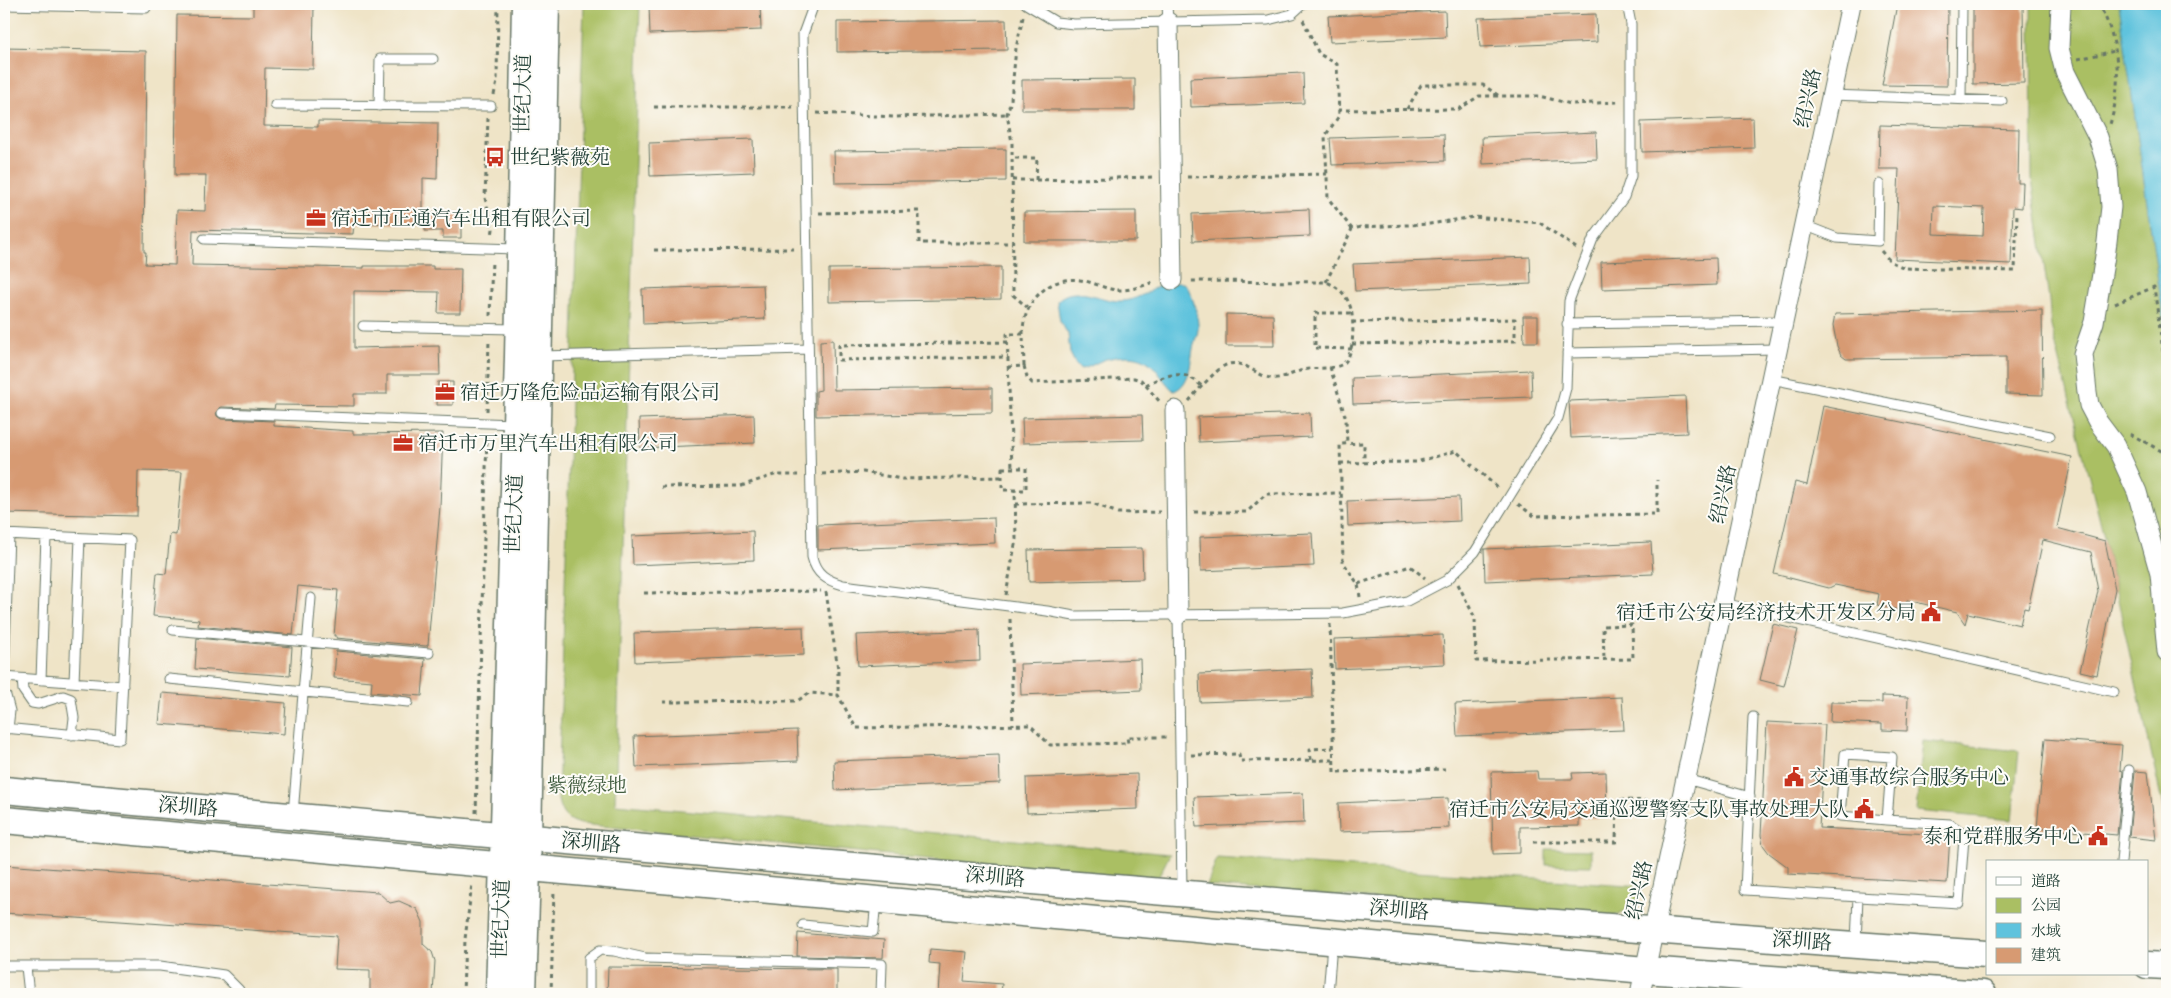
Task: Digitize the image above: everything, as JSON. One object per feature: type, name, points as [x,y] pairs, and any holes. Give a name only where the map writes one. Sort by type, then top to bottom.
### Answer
[{"type":"street","name":"世纪大道","points":[[499,994],[515,868],[538,356],[530,249],[525,4]]},
{"type":"street","name":"世纪大道","points":[[516,837],[516,424],[519,330],[530,249],[546,4]]},
{"type":"street","name":"绍兴路","points":[[1643,982],[1851,4]]},
{"type":"street","points":[[2061,4],[2059,48],[2062,62],[2065,72],[2082,101],[2102,150],[2108,169],[2111,207],[2094,322],[2084,354],[2084,370],[2090,405],[2098,422],[2116,446],[2137,492],[2160,574],[2167,652]]},
{"type":"street","points":[[1168,13],[1172,280]]},
{"type":"street","points":[[1175,410],[1178,616]]},
{"type":"street","name":"深圳路","points":[[4,790],[475,834],[1653,931],[1986,954]]},
{"type":"street","name":"深圳路","points":[[4,820],[1332,942],[1643,982],[1983,994]]},
{"type":"street","name":"世纪大道","points":[[515,868],[523,994]]},
{"type":"street","points":[[2148,965],[2167,966]]},
{"type":"lane","points":[[814,4],[802,34],[810,474],[812,557],[814,568],[830,581],[842,585],[1074,616],[1330,614],[1363,610],[1407,601],[1435,587],[1454,575],[1475,552],[1558,418],[1566,388],[1569,301],[1593,239],[1624,197],[1631,176],[1631,24],[1627,4]]},
{"type":"lane","points":[[1961,100],[1962,4]]},
{"type":"lane","points":[[4,5],[146,8]]},
{"type":"lane","points":[[1025,8],[1056,22],[1065,23],[1168,13],[1268,20],[1292,14],[1300,6]]},
{"type":"lane","points":[[379,106],[380,59],[433,59]]},
{"type":"lane","points":[[1831,95],[2002,101]]},
{"type":"lane","points":[[275,105],[491,106]]},
{"type":"lane","points":[[1804,225],[1837,238],[1878,241],[1879,184]]},
{"type":"lane","points":[[204,239],[530,249]]},
{"type":"lane","points":[[1567,324],[1783,321]]},
{"type":"lane","points":[[363,326],[519,330]]},
{"type":"lane","points":[[538,356],[808,349]]},
{"type":"lane","points":[[1568,352],[1777,349]]},
{"type":"lane","points":[[1771,379],[2050,436]]},
{"type":"lane","points":[[222,413],[516,424]]},
{"type":"lane","points":[[4,694],[10,711],[6,729],[120,739],[123,686],[130,540],[6,534],[4,677],[123,686]]},
{"type":"lane","points":[[41,680],[46,536]]},
{"type":"lane","points":[[74,682],[80,538]]},
{"type":"lane","points":[[293,817],[311,598]]},
{"type":"lane","points":[[1723,603],[2114,692]]},
{"type":"lane","points":[[1178,616],[1182,892]]},
{"type":"lane","points":[[173,630],[429,652]]},
{"type":"lane","points":[[22,679],[23,690],[32,703],[38,704],[63,696],[71,699],[74,718],[72,735]]},
{"type":"lane","points":[[170,679],[408,702]]},
{"type":"lane","points":[[1753,717],[1745,890],[1959,903],[1964,838],[1959,830],[1950,824],[1887,820],[1840,816],[1845,754],[1892,757],[1887,820]]},
{"type":"lane","points":[[2121,860],[2129,770]]},
{"type":"lane","points":[[1686,779],[1750,797]]},
{"type":"lane","points":[[1856,945],[1858,897]]},
{"type":"lane","points":[[803,925],[873,932],[876,900]]},
{"type":"lane","points":[[1328,994],[1332,942]]},
{"type":"lane","points":[[588,994],[589,958],[600,950],[614,950],[644,958],[882,964],[881,994]]},
{"type":"lane","points":[[4,966],[26,968],[160,966],[224,975],[239,990],[239,994]]},
{"type":"lane","points":[[26,968],[29,994]]},
{"type":"path","points":[[475,834],[493,229],[485,198],[488,118],[497,82],[498,4]]},
{"type":"path","points":[[2098,4],[2109,29],[2115,51],[2117,74],[2116,98],[2102,150]]},
{"type":"path","points":[[1300,6],[1319,54],[1337,64],[1338,116],[1325,136],[1328,198],[1352,229]]},
{"type":"path","points":[[1025,8],[1016,48],[1011,100],[1007,114],[1012,144],[1013,295],[1028,307]]},
{"type":"path","points":[[2062,62],[2115,51]]},
{"type":"path","points":[[1407,109],[1421,85],[1483,85],[1499,96]]},
{"type":"path","points":[[1338,110],[1459,109],[1479,96],[1539,96],[1571,104],[1631,102]]},
{"type":"path","points":[[654,108],[804,110],[894,117],[1007,114]]},
{"type":"path","points":[[1012,158],[1036,158],[1036,180],[1012,180]]},
{"type":"path","points":[[806,213],[919,211],[919,243],[1012,243]]},
{"type":"path","points":[[1878,241],[1882,252],[1891,262],[1905,268],[2015,271],[2017,213]]},
{"type":"path","points":[[1326,282],[1352,229],[1362,226],[1430,224],[1474,217],[1540,223],[1574,246],[1585,257]]},
{"type":"path","points":[[654,250],[806,249]]},
{"type":"path","points":[[1071,280],[1081,280],[1111,290],[1122,290],[1159,280],[1326,282],[1340,289],[1346,296],[1352,313],[1352,347],[1348,360],[1341,366],[1310,369],[1272,378],[1247,366],[1231,364],[1223,366],[1183,407],[1175,410],[1166,409],[1142,380],[1134,378],[1032,383],[1027,377],[1024,366],[1022,322],[1028,307],[1036,296],[1046,288],[1071,280]]},
{"type":"path","points":[[2094,322],[2118,302],[2154,287],[2167,379]]},
{"type":"path","points":[[1352,313],[1315,313],[1315,348],[1515,341],[1515,319],[1352,322]]},
{"type":"path","points":[[1012,468],[1007,334],[1023,334]]},
{"type":"path","points":[[1008,342],[839,345],[839,360],[1008,357]]},
{"type":"path","points":[[1008,367],[1024,366]]},
{"type":"path","points":[[1330,367],[1346,419],[1347,444]]},
{"type":"path","points":[[1146,385],[1160,378],[1174,375],[1189,377],[1203,387]]},
{"type":"path","points":[[1363,610],[1358,584],[1343,562],[1340,444],[1364,443],[1364,463]]},
{"type":"path","points":[[1340,463],[1416,462],[1456,452],[1534,516],[1657,514],[1656,480]]},
{"type":"path","points":[[1002,468],[1012,468],[1026,468],[1026,490],[1002,490],[1002,468]]},
{"type":"path","points":[[661,487],[741,486],[774,475],[863,472],[902,479],[1002,477]]},
{"type":"path","points":[[1013,725],[1006,606],[1016,539],[1015,490]]},
{"type":"path","points":[[1358,584],[1410,566],[1435,587]]},
{"type":"path","points":[[1454,575],[1475,618],[1476,661],[1604,660],[1633,659],[1632,626],[1603,626],[1604,660]]},
{"type":"path","points":[[830,581],[826,591],[838,669],[838,695],[856,728],[1030,725],[1050,745],[1128,742],[1127,737],[1180,736]]},
{"type":"path","points":[[644,593],[826,591]]},
{"type":"path","points":[[1330,614],[1334,772],[1445,769]]},
{"type":"path","points":[[663,702],[797,701],[809,693],[838,695]]},
{"type":"path","points":[[1311,760],[1310,749],[1333,748]]},
{"type":"path","points":[[1180,755],[1239,754],[1240,761],[1333,760]]},
{"type":"path","points":[[1533,842],[1616,842],[1616,800],[1681,801]]},
{"type":"path","points":[[463,994],[465,939],[474,864]]},
{"type":"green space","name":"紫薇绿地","points":[[584,4],[640,4],[615,804],[1170,854],[1156,882],[581,824],[568,819],[563,813],[558,800]]},
{"type":"green space","points":[[2031,4],[2119,4],[2167,344],[2167,825],[2105,541],[2051,326],[2032,179]]},
{"type":"green space","points":[[1923,741],[2019,751],[2012,820],[1916,811]]},
{"type":"green space","points":[[1546,849],[1591,850],[1591,866],[1546,865]]},
{"type":"green space","points":[[1217,858],[1644,886],[1632,907],[1613,917],[1207,886]]},
{"type":"water","points":[[2119,4],[2167,4],[2167,344]]},
{"type":"water","points":[[1183,283],[1192,297],[1196,311],[1198,333],[1187,377],[1180,388],[1174,391],[1152,365],[1138,357],[1114,357],[1081,369],[1076,365],[1070,353],[1068,334],[1060,321],[1057,301],[1071,293],[1079,293],[1126,301],[1141,296],[1162,284]]},
{"type":"building","points":[[253,4],[314,4],[313,69],[265,68],[264,126],[318,127],[318,121],[438,123],[437,179],[423,178],[423,224],[354,223],[353,234],[193,230],[192,265],[364,268],[364,266],[433,266],[433,269],[461,269],[460,313],[438,313],[439,292],[354,291],[354,348],[439,346],[440,375],[387,375],[387,394],[354,394],[354,406],[275,405],[274,409],[222,407],[216,412],[217,416],[221,419],[274,421],[274,426],[353,431],[353,434],[443,433],[440,507],[428,645],[426,646],[336,638],[337,636],[334,636],[338,590],[298,586],[293,635],[198,626],[199,620],[153,616],[157,573],[166,574],[170,534],[176,535],[182,472],[138,471],[137,516],[4,513],[4,48],[146,51],[145,264],[175,265],[177,210],[205,211],[206,175],[175,175],[177,15],[253,16]]},
{"type":"building","points":[[649,4],[760,4],[761,30],[650,34]]},
{"type":"building","points":[[1897,4],[1948,4],[1947,86],[1882,85]]},
{"type":"building","points":[[1973,4],[2023,4],[2024,83],[1973,84]]},
{"type":"building","points":[[1445,11],[1446,37],[1330,42],[1328,16]]},
{"type":"building","points":[[1596,14],[1597,42],[1480,47],[1478,18]]},
{"type":"building","points":[[1006,20],[1007,50],[837,52],[837,22]]},
{"type":"building","points":[[1303,73],[1304,103],[1191,107],[1190,78]]},
{"type":"building","points":[[1135,79],[1135,110],[1022,110],[1022,80]]},
{"type":"building","points":[[1753,118],[1754,148],[1642,152],[1641,122]]},
{"type":"building","points":[[1880,125],[2019,129],[2018,183],[2023,183],[2022,208],[2013,207],[2011,264],[1895,259],[1899,169],[1879,169]],"holes":[[[1934,206],[1984,208],[1983,236],[1933,234]]]},
{"type":"building","points":[[1596,132],[1597,159],[1483,164],[1482,137]]},
{"type":"building","points":[[1444,134],[1445,161],[1332,165],[1330,138]]},
{"type":"building","points":[[753,139],[754,172],[650,176],[649,143]]},
{"type":"building","points":[[1006,149],[1006,181],[835,183],[834,151]]},
{"type":"building","points":[[1309,209],[1310,236],[1193,241],[1192,214]]},
{"type":"building","points":[[1136,211],[1136,241],[1024,241],[1024,212]]},
{"type":"building","points":[[425,212],[461,212],[461,238],[443,238],[443,231],[425,231]]},
{"type":"building","points":[[1530,257],[1531,284],[1355,291],[1353,264]]},
{"type":"building","points":[[1716,258],[1717,285],[1602,289],[1601,262]]},
{"type":"building","points":[[1001,267],[1001,299],[829,302],[829,269]]},
{"type":"building","points":[[763,285],[765,319],[643,324],[642,289]]},
{"type":"building","points":[[2042,310],[2043,395],[2006,394],[2006,357],[1846,359],[1841,355],[1837,346],[1833,325],[1835,314]]},
{"type":"building","points":[[1226,314],[1273,315],[1274,346],[1226,346]]},
{"type":"building","points":[[1523,316],[1538,316],[1538,342],[1524,342]]},
{"type":"building","points":[[833,340],[834,390],[992,388],[992,413],[816,416],[816,391],[821,390],[820,341]]},
{"type":"building","points":[[1531,370],[1532,397],[1353,404],[1352,378]]},
{"type":"building","points":[[438,382],[453,382],[453,405],[437,405]]},
{"type":"building","points":[[1685,396],[1687,433],[1571,438],[1569,401]]},
{"type":"building","points":[[1823,406],[2072,457],[2057,528],[2105,541],[2115,589],[2097,675],[2080,671],[2098,591],[2091,552],[2043,540],[2028,609],[2024,608],[2020,625],[1968,613],[1965,624],[1957,612],[1907,600],[1904,611],[1877,605],[1879,594],[1835,585],[1829,588],[1774,574],[1795,482],[1807,485]]},
{"type":"building","points":[[1310,413],[1311,437],[1199,442],[1198,417]]},
{"type":"building","points":[[754,415],[755,443],[640,448],[639,419]]},
{"type":"building","points":[[1142,415],[1143,440],[1023,443],[1022,418]]},
{"type":"building","points":[[1459,497],[1460,521],[1348,526],[1347,501]]},
{"type":"building","points":[[994,518],[995,543],[818,550],[818,525]]},
{"type":"building","points":[[753,531],[754,560],[633,565],[632,536]]},
{"type":"building","points":[[1312,533],[1314,566],[1201,571],[1200,537]]},
{"type":"building","points":[[1651,542],[1653,574],[1485,581],[1484,549]]},
{"type":"building","points":[[1142,548],[1143,579],[1029,582],[1028,550]]},
{"type":"building","points":[[1773,624],[1798,630],[1784,686],[1760,680]]},
{"type":"building","points":[[803,627],[804,655],[635,662],[634,633]]},
{"type":"building","points":[[979,630],[980,661],[858,666],[856,635]]},
{"type":"building","points":[[1443,635],[1445,664],[1335,669],[1334,639]]},
{"type":"building","points":[[197,638],[292,647],[290,676],[195,669]]},
{"type":"building","points":[[336,651],[425,659],[422,696],[371,692],[372,681],[334,678]]},
{"type":"building","points":[[1140,659],[1141,690],[1021,695],[1020,664]]},
{"type":"building","points":[[1312,669],[1313,698],[1200,702],[1199,674]]},
{"type":"building","points":[[162,693],[286,703],[284,734],[159,724]]},
{"type":"building","points":[[1882,696],[1908,697],[1907,731],[1882,730],[1882,724],[1830,722],[1831,702],[1882,703]]},
{"type":"building","points":[[1622,697],[1624,730],[1457,736],[1455,704]]},
{"type":"building","points":[[1767,722],[1825,725],[1819,828],[1950,835],[1947,883],[1788,874],[1788,867],[1769,853],[1763,845],[1761,835]]},
{"type":"building","points":[[797,730],[798,761],[636,767],[634,736]]},
{"type":"building","points":[[2045,739],[2122,745],[2120,770],[2123,771],[2117,835],[2037,828]]},
{"type":"building","points":[[999,755],[1000,783],[835,790],[834,761]]},
{"type":"building","points":[[1537,771],[1538,779],[1573,779],[1572,773],[1606,772],[1607,818],[1579,818],[1579,826],[1520,827],[1520,853],[1493,854],[1491,772]]},
{"type":"building","points":[[2135,771],[2148,772],[2156,840],[2129,837]]},
{"type":"building","points":[[1137,774],[1138,809],[1027,813],[1026,778]]},
{"type":"building","points":[[1303,793],[1304,823],[1196,827],[1194,797]]},
{"type":"building","points":[[1448,798],[1449,828],[1339,832],[1338,803]]},
{"type":"building","points":[[4,865],[378,892],[390,903],[399,901],[417,909],[423,922],[423,944],[432,952],[435,961],[433,994],[370,994],[370,970],[335,969],[337,936],[4,913]]},
{"type":"building","points":[[798,933],[884,940],[883,958],[797,956]]},
{"type":"building","points":[[930,949],[967,952],[964,981],[1002,984],[1001,994],[938,994],[940,964],[929,963]]},
{"type":"building","points":[[608,967],[837,969],[837,994],[607,994]]},
{"type":"place","name":"世纪紫薇苑","points":[[495,157]]},
{"type":"place","name":"宿迁市正通汽车出租有限公司","points":[[316,218]]},
{"type":"place","name":"宿迁万隆危险品运输有限公司","points":[[445,392]]},
{"type":"place","name":"宿迁市万里汽车出租有限公司","points":[[403,443]]},
{"type":"place","name":"宿迁市公安局经济技术开发区分局","points":[[1931,612]]},
{"type":"place","name":"交通事故综合服务中心","points":[[1794,777]]},
{"type":"place","name":"宿迁市公安局交通巡逻警察支队事故处理大队","points":[[1864,809]]},
{"type":"place","name":"泰和党群服务中心","points":[[2098,836]]}]
